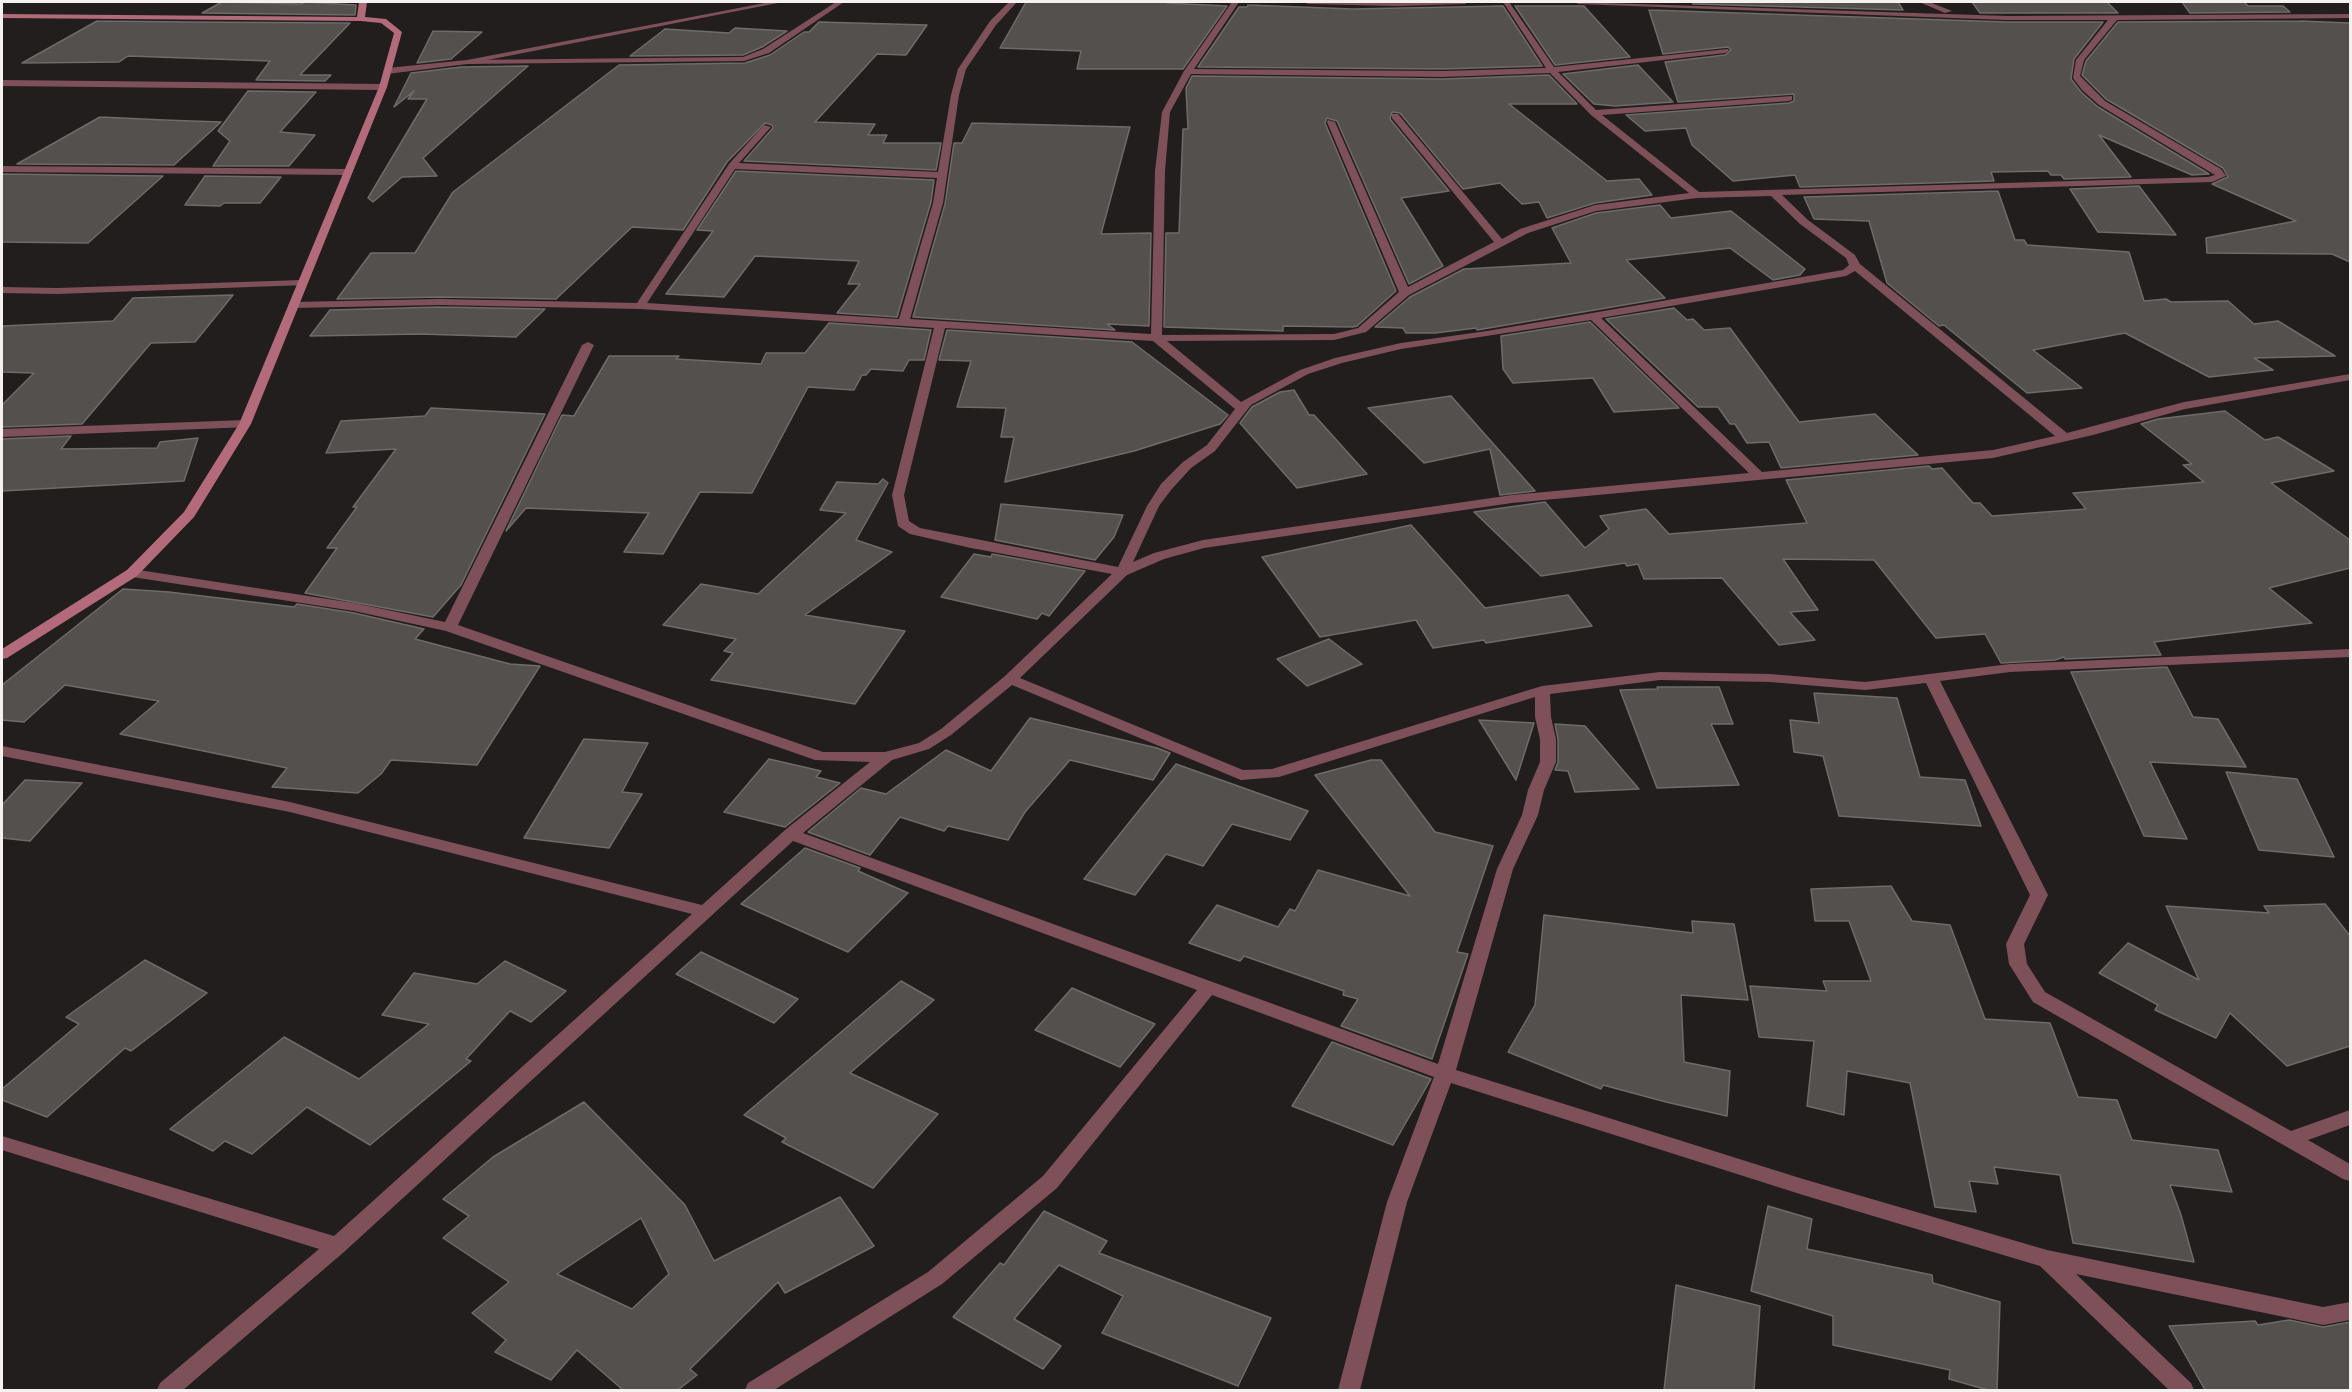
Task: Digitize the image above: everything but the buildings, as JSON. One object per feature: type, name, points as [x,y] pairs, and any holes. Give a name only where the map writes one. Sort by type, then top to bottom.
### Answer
[{"type":"street","points":[[361,19],[363,2]]},
{"type":"street","points":[[387,71],[467,62],[778,2]]},
{"type":"street","points":[[467,62],[744,59],[766,51],[840,2]]},
{"type":"street","points":[[903,323],[938,203],[955,95],[962,69],[993,23],[1012,2]]},
{"type":"street","points":[[1156,338],[1160,171],[1166,112],[1188,71],[1235,2]]},
{"type":"street","points":[[1308,2],[1396,4],[1465,2]]},
{"type":"street","points":[[1506,2],[1552,70],[1594,112],[1697,195]]},
{"type":"street","points":[[1578,2],[1966,17],[2350,16]]},
{"type":"street","points":[[1923,2],[1966,17]]},
{"type":"street","points":[[2,16],[361,19],[383,21],[398,32],[383,87],[245,424],[189,514],[132,573],[2,655]]},
{"type":"street","points":[[293,305],[440,302],[640,306],[1156,338],[1334,337],[1362,330],[1405,293],[1524,231],[1594,208],[1697,195],[1772,191],[2209,180],[2221,176],[2218,171],[2102,103],[2085,88],[2076,76],[2080,60],[2114,18]]},
{"type":"street","points":[[1188,71],[1443,74],[1552,70],[1725,51]]},
{"type":"street","points":[[2,83],[383,87]]},
{"type":"street","points":[[1594,112],[1788,98]]},
{"type":"street","points":[[1395,116],[1500,243]]},
{"type":"street","points":[[1331,122],[1405,293]]},
{"type":"street","points":[[640,306],[732,166],[767,127]]},
{"type":"street","points":[[732,166],[944,175]]},
{"type":"street","points":[[2,169],[347,172]]},
{"type":"street","points":[[1772,191],[1804,222],[1851,257],[1855,266],[2065,438]]},
{"type":"street","points":[[1122,572],[1154,506],[1166,487],[1187,465],[1210,448],[1247,402],[1304,372],[1339,360],[1401,346],[1487,334],[1846,273],[1855,266]]},
{"type":"street","points":[[2,290],[57,291],[302,283]]},
{"type":"street","points":[[1592,315],[1759,476]]},
{"type":"street","points":[[939,326],[898,495],[903,523],[915,531],[971,544],[1122,572]]},
{"type":"street","points":[[1156,338],[1241,408]]},
{"type":"street","points":[[450,627],[588,345]]},
{"type":"street","points":[[132,573],[354,607],[450,627],[821,757],[854,759],[886,757],[924,746],[946,732],[1010,679],[1122,572],[1159,556],[1215,542],[1512,499],[1993,454],[2065,438],[2184,406],[2350,377]]},
{"type":"street","points":[[2,433],[245,424]]},
{"type":"street","points":[[1010,679],[1241,775],[1273,774],[1542,690],[1660,676],[1770,678],[1865,686],[2010,668],[2350,653]]},
{"type":"street","points":[[1931,678],[2039,895],[2015,944],[2018,964],[2038,997],[2350,1173]]},
{"type":"street","points":[[1349,1390],[1397,1202],[1445,1074],[1505,869],[1530,815],[1536,790],[1548,762],[1548,739],[1543,717],[1542,690]]},
{"type":"street","points":[[2,751],[290,807],[706,912]]},
{"type":"street","points":[[168,1390],[337,1246],[791,834],[886,757]]},
{"type":"street","points":[[791,834],[1445,1074],[1803,1187],[2046,1258],[2324,1316],[2350,1311]]},
{"type":"street","points":[[756,1390],[935,1278],[1050,1182],[1209,987]]},
{"type":"street","points":[[2290,1139],[2350,1117]]},
{"type":"street","points":[[2,1143],[337,1246]]},
{"type":"street","points":[[2046,1258],[2183,1390]]}]
